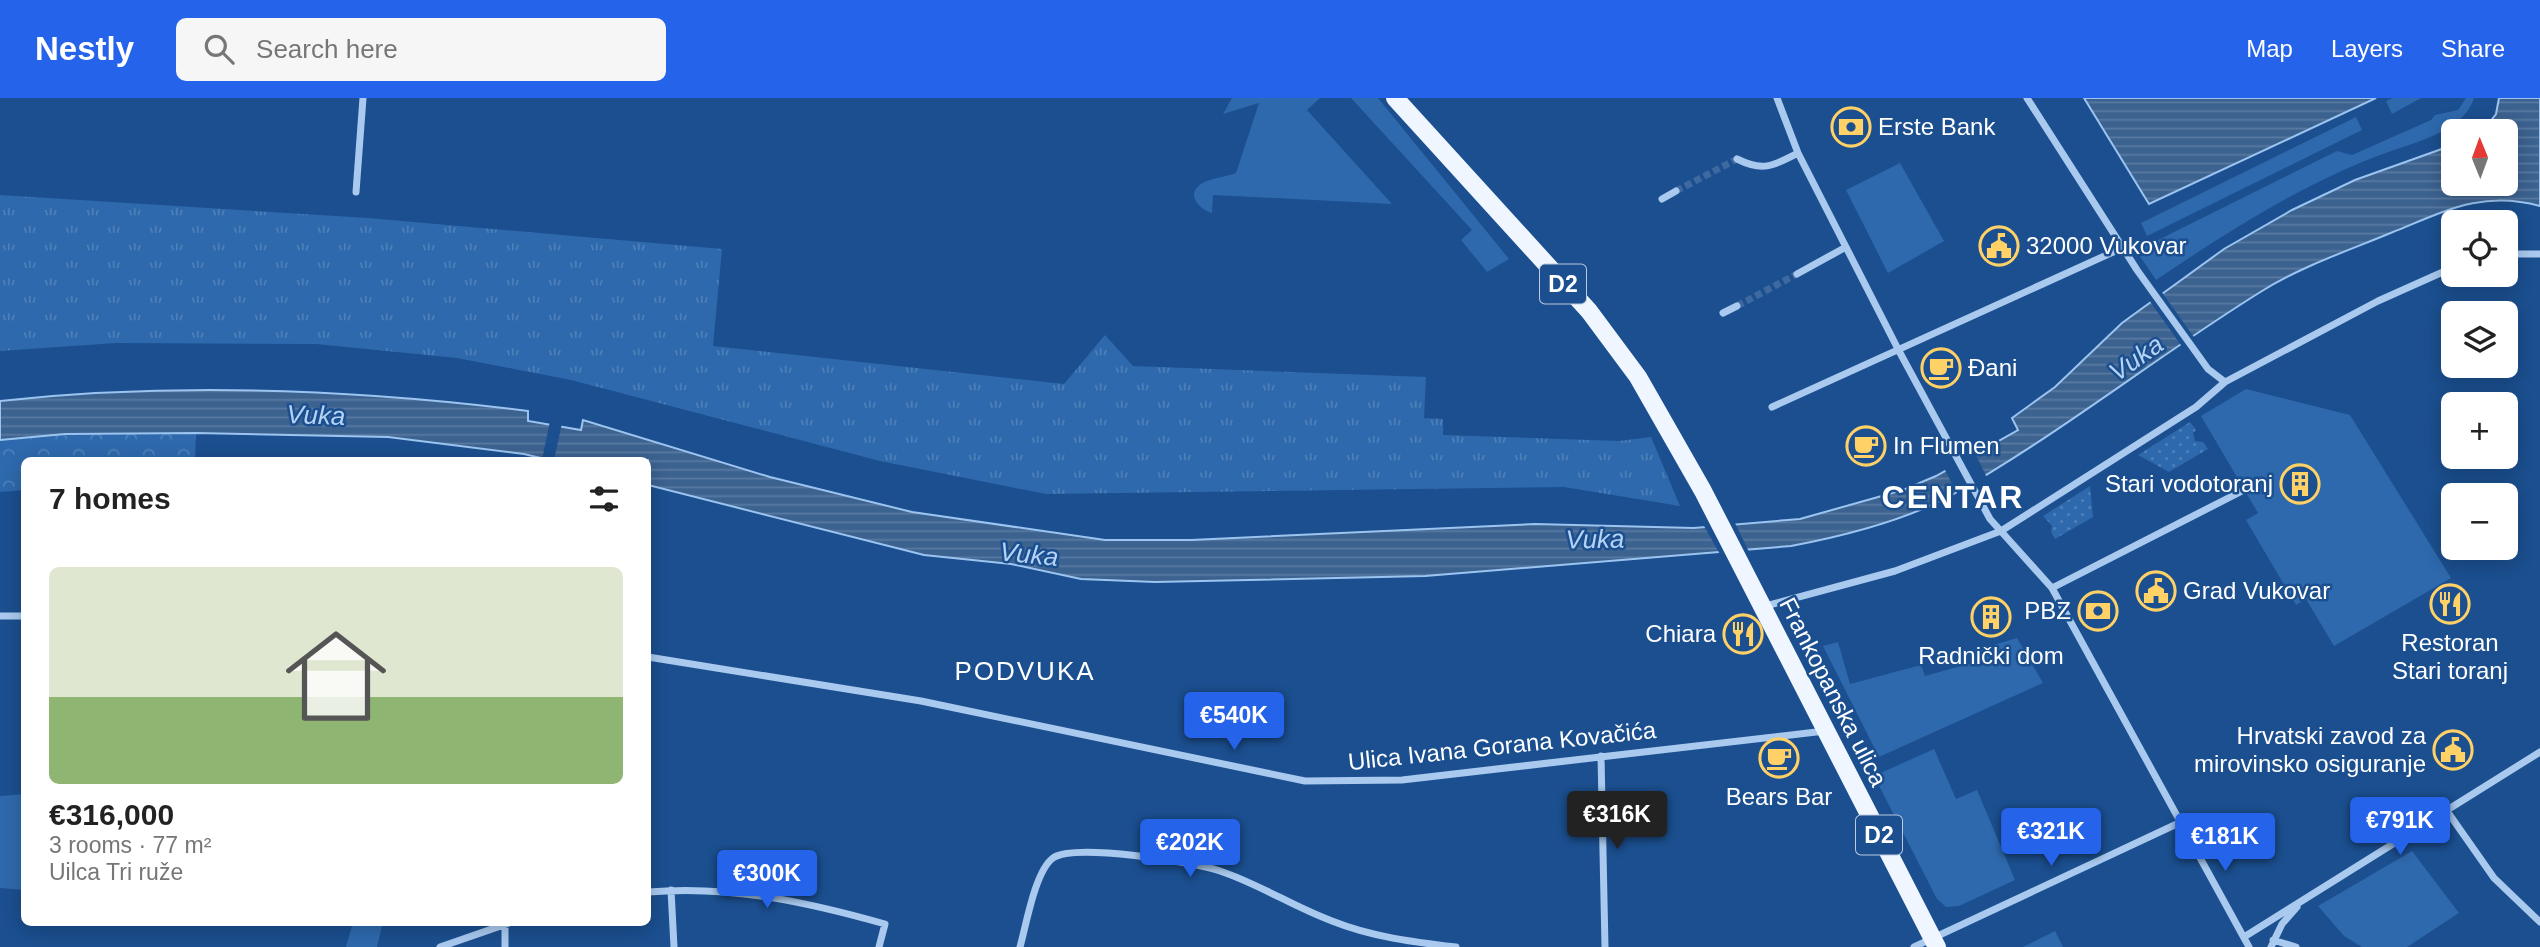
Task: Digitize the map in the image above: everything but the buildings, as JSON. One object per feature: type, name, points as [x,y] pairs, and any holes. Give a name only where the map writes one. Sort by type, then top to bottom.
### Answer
[{"type":"main road","name":"Frankopanska ulica","points":[[1395,98],[1589,311],[1617,346],[1703,491],[1935,943]]},
{"type":"street","points":[[356,192],[363,98]]},
{"type":"street","points":[[1777,98],[1798,153],[1899,351],[1990,519],[2052,588],[2249,947]]},
{"type":"street","points":[[2027,98],[2137,270],[2208,369],[2225,382]]},
{"type":"street","points":[[1737,159],[1754,167],[1774,165],[1798,153]]},
{"type":"street","points":[[1661,199],[1676,191]]},
{"type":"street","points":[[1797,274],[1846,247]]},
{"type":"street","points":[[1772,407],[2122,247]]},
{"type":"street","points":[[2518,254],[2540,254]]},
{"type":"street","points":[[1762,608],[1895,571],[2001,531],[2196,407],[2225,382],[2378,301],[2441,273]]},
{"type":"street","points":[[1723,313],[1737,306]]},
{"type":"street","points":[[2052,588],[2244,490]]},
{"type":"street","points":[[0,616],[21,616]]},
{"type":"street","name":"Ulica Ivana Gorana Kovačića","points":[[651,657],[921,701],[1305,781],[1402,780],[1825,731]]},
{"type":"street","points":[[2244,937],[2540,752]]},
{"type":"street","points":[[1601,755],[1605,947]]},
{"type":"street","points":[[2447,811],[2494,878],[2540,922]]},
{"type":"street","points":[[1914,947],[1935,943],[2181,822]]},
{"type":"street","points":[[1020,947],[1041,874],[1053,858],[1074,852],[1154,858],[1220,871],[1332,922],[1396,944],[1456,947]]},
{"type":"street","points":[[671,890],[674,947]]},
{"type":"street","points":[[651,892],[726,890],[776,898],[885,924],[879,947]]},
{"type":"street","points":[[2296,947],[2272,943],[2282,924],[2306,898]]},
{"type":"street","points":[[440,947],[500,926]]},
{"type":"street","points":[[505,947],[508,926]]},
{"type":"green space","points":[[1232,98],[1320,98],[1307,110],[1392,204],[1213,195],[1212,213],[1203,209],[1194,197],[1196,188],[1209,180],[1236,173],[1259,103],[1223,114]]},
{"type":"green space","points":[[1351,98],[1378,98],[1509,259],[1487,272],[1461,240],[1472,230]]},
{"type":"green space","points":[[2393,98],[2421,98],[2392,114],[2386,101]]},
{"type":"green space","points":[[2466,98],[2474,98],[2460,119],[2441,119],[2441,132],[2311,186],[2248,221],[2156,280],[2139,255],[2144,247],[2337,151],[2352,155],[2431,120],[2435,115],[2458,110]]},
{"type":"green space","points":[[2356,117],[2362,130],[2147,236],[2141,223]]},
{"type":"green space","points":[[1900,163],[1944,241],[1888,273],[1846,190]]},
{"type":"green space","points":[[0,195],[368,218],[722,249],[713,346],[1064,384],[1105,335],[1133,366],[1426,377],[1424,418],[1443,419],[1443,435],[1619,441],[1651,437],[1680,506],[1564,487],[1046,494],[880,461],[571,380],[457,358],[316,344],[116,343],[0,351]]},
{"type":"green space","points":[[2246,389],[2350,415],[2451,578],[2334,646],[2306,599],[2296,605],[2246,520],[2258,513],[2201,416]]},
{"type":"green space","points":[[2190,422],[2196,430],[2193,433],[2195,441],[2203,442],[2208,449],[2169,472],[2138,455]]},
{"type":"green space","points":[[196,433],[195,457],[21,457],[21,490],[0,492],[0,440],[65,434]]},
{"type":"green space","points":[[2090,486],[2093,517],[2055,539],[2051,532],[2052,526],[2043,516]]},
{"type":"green space","points":[[2017,638],[2043,683],[1879,757],[1823,646],[1838,642],[1850,684],[1921,665],[1925,676],[1975,662],[1973,651]]},
{"type":"green space","points":[[1934,749],[1956,799],[1977,790],[2015,880],[1959,906],[1946,907],[1937,899],[1874,776]]},
{"type":"green space","points":[[21,794],[21,890],[0,888],[0,796]]},
{"type":"green space","points":[[2412,851],[2459,913],[2407,947],[2362,947],[2344,936],[2318,906]]},
{"type":"green space","points":[[352,926],[382,926],[377,947],[346,947]]},
{"type":"green space","points":[[2055,931],[2063,947],[2023,947]]},
{"type":"water","points":[[2084,98],[2376,98],[2149,204]]},
{"type":"water","name":"Vuka","points":[[2499,98],[2540,98],[2540,206],[2500,200],[2441,210],[2441,212],[2310,266],[2277,282],[2223,316],[2031,447],[1952,495],[1914,513],[1873,526],[1791,546],[1425,576],[1155,582],[1081,579],[1011,564],[924,555],[651,486],[651,457],[536,457],[388,437],[196,433],[65,434],[0,440],[0,401],[132,391],[330,393],[528,411],[528,421],[581,430],[583,420],[770,477],[912,512],[1105,540],[1191,540],[1535,524],[1694,528],[1800,519],[1903,490],[1936,476],[2018,430],[2012,418],[2055,387],[2122,323],[2224,249],[2292,210],[2355,180],[2441,149],[2441,196],[2518,196],[2518,119],[2492,119]]},
{"type":"pier","points":[[2161,291],[2196,340],[2183,348],[2149,300]]},
{"type":"pier","points":[[550,421],[562,423],[555,457],[543,457]]},
{"type":"pier","points":[[1974,451],[1987,478],[1958,495],[1944,468]]},
{"type":"pier","points":[[1735,523],[1750,554],[1721,556],[1703,524]]},
{"type":"tunnel","points":[[1676,191],[1737,159]]},
{"type":"tunnel","points":[[1737,306],[1797,274]]},
{"type":"place","name":"Erste Bank","points":[[1851,127]]},
{"type":"place","name":"32000 Vukovar","points":[[1999,246]]},
{"type":"place","name":"Đani","points":[[1941,368]]},
{"type":"place","name":"In Flumen","points":[[1866,446]]},
{"type":"place","name":"Stari vodotoranj","points":[[2300,484]]},
{"type":"place","name":"Grad Vukovar","points":[[2156,591]]},
{"type":"place","name":"Restoran Stari toranj","points":[[2450,604]]},
{"type":"place","name":"PBZ","points":[[2098,611]]},
{"type":"place","name":"Radnički dom","points":[[1991,617]]},
{"type":"place","name":"Chiara","points":[[1743,634]]},
{"type":"place","name":"Hrvatski zavod za mirovinsko osiguranje","points":[[2453,750]]},
{"type":"place","name":"Bears Bar","points":[[1779,758]]},
{"type":"district","name":"CENTAR","points":[[1953,497]]},
{"type":"district","name":"PODVUKA","points":[[1025,671]]}]
